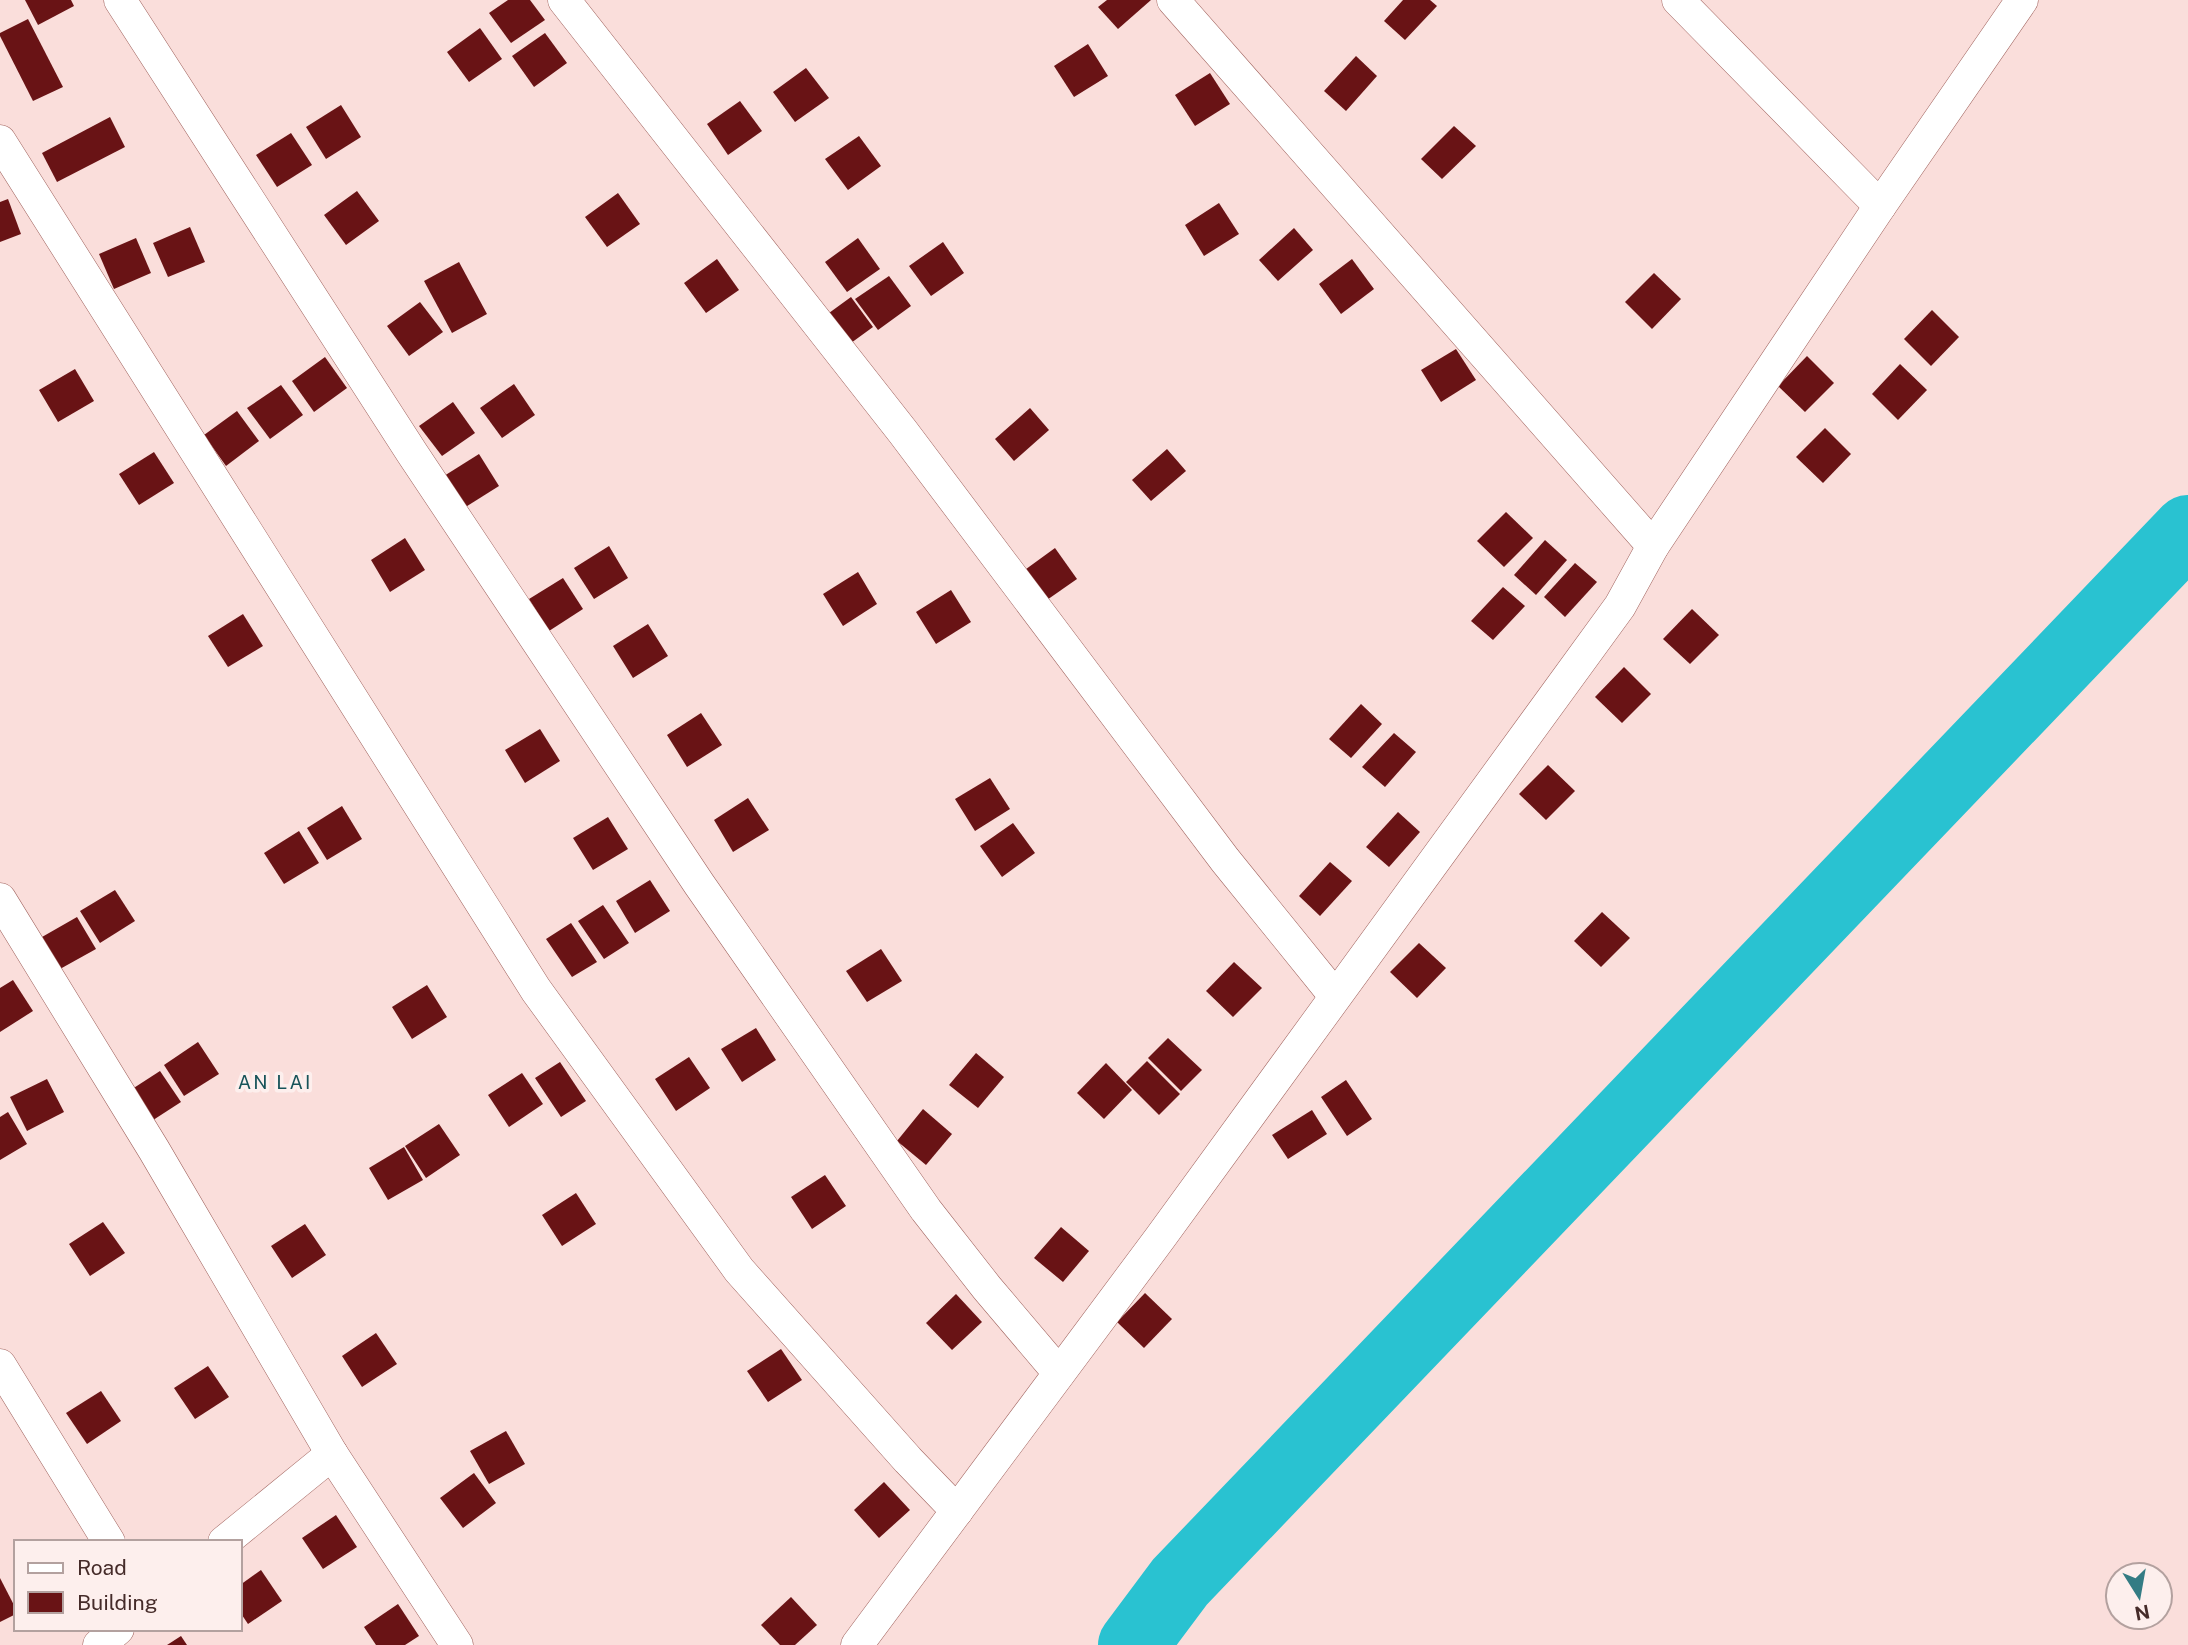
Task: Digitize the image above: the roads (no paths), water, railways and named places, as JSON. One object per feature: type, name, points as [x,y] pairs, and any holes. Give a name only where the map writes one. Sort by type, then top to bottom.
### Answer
[{"type":"street","points":[[120,0],[412,453],[699,884],[926,1210],[986,1288],[1059,1373]]},
{"type":"street","points":[[564,0],[903,432],[1225,860],[1335,996]]},
{"type":"street","points":[[1173,0],[1653,546]]},
{"type":"street","points":[[1678,0],[1880,206]]},
{"type":"street","points":[[857,1645],[1619,606],[1653,546],[1880,206],[2022,0]]},
{"type":"street","points":[[0,141],[536,990],[739,1270],[908,1460],[957,1511]]},
{"type":"street","points":[[0,898],[154,1150],[332,1454],[457,1645]]},
{"type":"street","points":[[0,1365],[108,1540]]},
{"type":"street","points":[[226,1540],[332,1454]]},
{"type":"street","points":[[99,1645],[116,1631]]},
{"type":"waterway","points":[[1133,1645],[1180,1582],[2188,530]]},
{"type":"district","name":"AN LAI","points":[[275,1082]]}]
